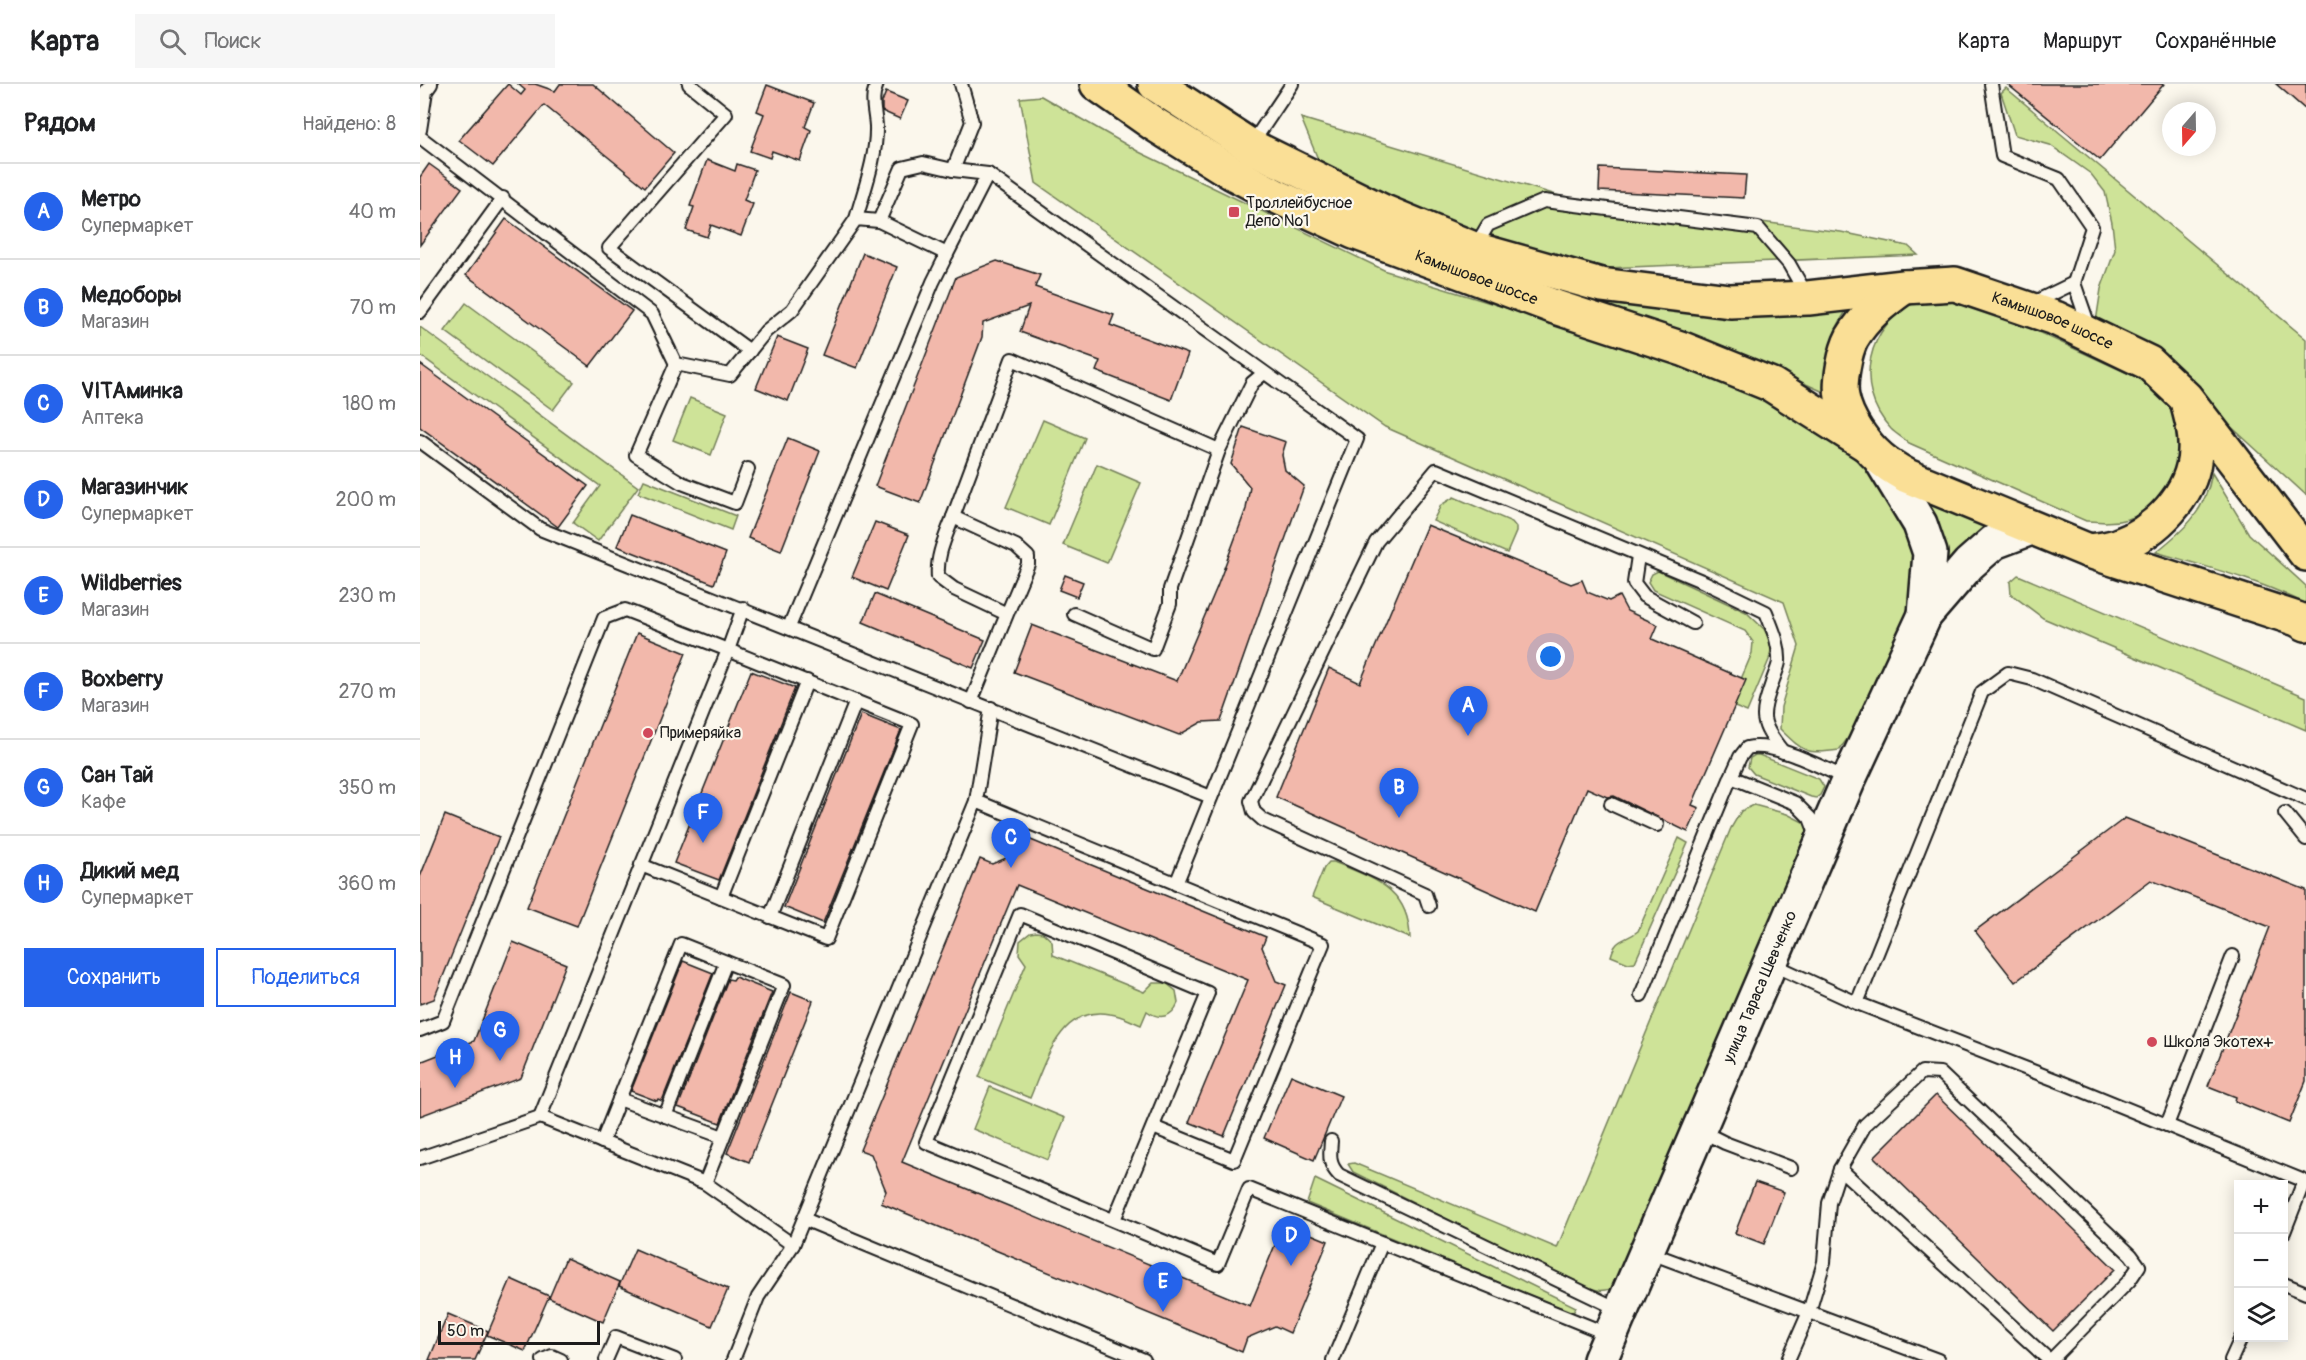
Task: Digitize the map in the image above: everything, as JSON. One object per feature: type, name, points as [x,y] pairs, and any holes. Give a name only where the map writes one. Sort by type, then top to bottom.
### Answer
[{"type":"main road","name":"Камышовое шоссе","points":[[1096,84],[1154,124],[1231,172],[1276,196],[1354,232],[1555,307],[1683,349],[1772,385],[1907,476],[2089,551],[2297,619],[2306,624]]},
{"type":"main road","name":"Камышовое шоссе","points":[[1155,84],[1250,146],[1382,211],[1459,244],[1601,285],[1730,301],[1808,298],[1904,287],[1955,284],[2025,307],[2149,363],[2186,398],[2306,554]]},
{"type":"main road","name":"Камышовое шоссе","points":[[1874,452],[1852,422],[1842,396],[1843,367],[1850,341],[1863,321],[1879,304],[1904,287]]},
{"type":"main road","points":[[2089,551],[2115,547],[2139,536],[2179,500],[2191,475],[2195,451],[2193,422],[2186,398]]},
{"type":"main road","name":"улица Тараса Шевченко","points":[[1874,452],[1920,524],[1930,553],[1924,615]]},
{"type":"main road","name":"улица Тараса Шевченко","points":[[1611,1335],[1849,779],[1924,615],[1969,564],[1994,542],[2031,528]]},
{"type":"lane","points":[[689,84],[726,114],[609,248],[750,351]]},
{"type":"lane","points":[[676,364],[730,375],[766,331],[792,310],[856,219],[872,159],[876,126],[872,111],[877,84]]},
{"type":"lane","points":[[952,170],[972,122],[961,84]]},
{"type":"lane","points":[[1250,146],[1292,84]]},
{"type":"lane","points":[[1991,84],[2002,156],[2060,179],[2092,228],[2074,283],[2092,336]]},
{"type":"lane","points":[[420,130],[426,87]]},
{"type":"lane","points":[[420,137],[503,198],[652,314],[676,364],[636,455],[682,483],[735,503],[748,469]]},
{"type":"lane","points":[[879,221],[902,168],[923,163],[952,170],[988,174],[1357,438],[1176,884]]},
{"type":"lane","points":[[789,627],[933,282],[988,174]]},
{"type":"lane","points":[[420,312],[503,198]]},
{"type":"lane","points":[[1459,244],[1488,225],[1544,201],[1758,228],[1789,264],[1808,298]]},
{"type":"lane","points":[[856,219],[879,221],[947,254]]},
{"type":"lane","points":[[2025,307],[2074,283]]},
{"type":"lane","points":[[1007,614],[954,589],[938,577],[937,566],[1012,359],[1219,450]]},
{"type":"lane","points":[[1074,614],[1153,649],[1170,604],[1170,589],[1219,450],[1252,383],[1264,373]]},
{"type":"lane","points":[[420,441],[540,529],[743,608],[1211,797]]},
{"type":"lane","points":[[1429,906],[1425,894],[1263,820],[1254,812],[1251,801],[1376,542],[1436,470],[1704,582],[1766,612],[1777,641],[1779,663],[1765,704],[1763,719],[1767,733],[1783,752]]},
{"type":"lane","points":[[953,517],[1016,546],[1028,557],[1028,564],[971,702]]},
{"type":"lane","points":[[1638,556],[1634,582],[1644,596],[1693,623]]},
{"type":"lane","points":[[540,1118],[743,608]]},
{"type":"lane","points":[[420,1030],[443,1021],[604,618],[625,610],[912,723],[826,939],[641,865]]},
{"type":"lane","points":[[1857,1003],[1982,692],[2008,673],[2032,679],[2306,799]]},
{"type":"lane","points":[[721,897],[807,681]]},
{"type":"lane","points":[[770,917],[856,701]]},
{"type":"lane","points":[[733,1360],[758,1297],[793,1245],[976,801],[991,708]]},
{"type":"lane","points":[[1641,995],[1731,777],[1747,748],[1755,746],[1783,752],[1849,779]]},
{"type":"lane","points":[[1731,777],[1795,803],[1810,818],[1821,846]]},
{"type":"lane","points":[[976,801],[1323,944],[1234,1160],[1153,1127]]},
{"type":"lane","points":[[1611,804],[1657,825]]},
{"type":"lane","points":[[2285,813],[2306,839]]},
{"type":"lane","points":[[1114,1220],[1208,993],[1020,914],[926,1142],[1218,1264],[1249,1189],[1611,1335]]},
{"type":"lane","points":[[602,1142],[681,944],[784,986],[705,1183]]},
{"type":"lane","points":[[2167,1125],[2233,956]]},
{"type":"lane","points":[[665,1116],[726,962]]},
{"type":"lane","points":[[1771,963],[1857,1003],[2304,1181],[2288,1220]]},
{"type":"lane","points":[[1788,1360],[1809,1312],[1824,1262],[1829,1203],[1840,1169],[1865,1125],[1922,1072],[1940,1073],[2131,1255],[2139,1266],[2128,1281],[2050,1360],[1840,1169]]},
{"type":"lane","points":[[620,1099],[723,1137]]},
{"type":"lane","points":[[420,1158],[540,1118],[705,1183],[793,1245]]},
{"type":"lane","points":[[1699,1131],[1791,1168]]},
{"type":"lane","points":[[1331,1141],[1329,1160],[1332,1168],[1339,1175],[1611,1335]]},
{"type":"lane","points":[[804,1219],[1144,1360]]},
{"type":"lane","points":[[1333,1360],[1382,1243]]},
{"type":"lane","points":[[1647,1251],[1938,1360]]},
{"type":"lane","points":[[2288,1286],[2306,1293]]},
{"type":"lane","points":[[606,1360],[616,1337],[675,1360]]},
{"type":"lane","points":[[2231,1360],[2239,1342]]},
{"type":"lane","points":[[543,1360],[552,1356],[561,1360]]},
{"type":"green space","points":[[2006,88],[2306,339],[2306,495],[2168,369],[2096,322],[2101,289],[2115,250],[2105,192],[2091,174],[2050,145],[2015,135],[2001,93]]},
{"type":"green space","points":[[1041,96],[1139,152],[1386,271],[1713,371],[1840,439],[1905,510],[1914,539],[1918,600],[1857,726],[1839,750],[1812,752],[1806,750],[1780,729],[1781,707],[1799,646],[1784,602],[1385,427],[1036,183],[1020,98]]},
{"type":"green space","points":[[1301,118],[1563,197],[1841,232],[1908,246],[1918,255],[1606,268],[1554,260],[1483,239],[1322,169]]},
{"type":"green space","points":[[1584,295],[1721,317],[1848,308],[1837,328],[1827,359],[1826,393],[1730,350],[1583,303]]},
{"type":"green space","points":[[1934,298],[1964,298],[2149,383],[2163,398],[2174,416],[2178,446],[2172,477],[2155,503],[2128,519],[2113,522],[2086,521],[1909,443],[1891,429],[1879,413],[1872,395],[1869,376],[1871,358],[1877,340],[1887,325],[1901,311],[1918,301]]},
{"type":"green space","points":[[466,303],[574,382],[553,410],[445,331]]},
{"type":"green space","points":[[420,327],[638,487],[598,541],[573,523],[600,486],[420,355]]},
{"type":"green space","points":[[690,398],[727,413],[711,455],[673,440]]},
{"type":"green space","points":[[1043,420],[1085,438],[1049,525],[1006,507]]},
{"type":"green space","points":[[1097,464],[1141,483],[1107,563],[1063,545]]},
{"type":"green space","points":[[2212,473],[2249,534],[2306,586],[2306,604],[2251,581],[2156,552],[2193,518],[2205,498]]},
{"type":"green space","points":[[644,480],[736,516],[731,530],[638,493]]},
{"type":"green space","points":[[1454,497],[1512,522],[1516,527],[1516,532],[1507,553],[1433,521],[1441,505]]},
{"type":"green space","points":[[1923,498],[2001,532],[1945,576]]},
{"type":"green space","points":[[1658,571],[1746,612],[1764,629],[1772,645],[1769,660],[1747,712],[1730,705],[1752,653],[1753,642],[1745,631],[1653,590],[1648,582],[1652,574]]},
{"type":"green space","points":[[2018,575],[2306,697],[2306,730],[2043,618],[2011,594],[2010,582]]},
{"type":"green space","points":[[1755,755],[1819,779],[1824,787],[1820,795],[1816,798],[1811,797],[1754,774],[1748,767],[1750,758]]},
{"type":"green space","points":[[1754,805],[1787,814],[1807,824],[1808,840],[1626,1283],[1612,1289],[1600,1290],[1575,1283],[1353,1172],[1348,1164],[1354,1163],[1557,1248],[1731,828],[1741,811]]},
{"type":"green space","points":[[1679,838],[1688,843],[1635,962],[1628,963],[1611,956],[1618,943],[1638,931]]},
{"type":"green space","points":[[1329,862],[1334,862],[1375,880],[1396,896],[1408,921],[1410,938],[1312,897],[1324,868]]},
{"type":"green space","points":[[1030,933],[1043,933],[1052,941],[1053,955],[1144,992],[1153,983],[1166,983],[1176,991],[1178,1003],[1172,1012],[1165,1016],[1156,1016],[1147,1011],[1141,1025],[1110,1014],[1093,1014],[1079,1018],[1067,1027],[1057,1040],[1030,1098],[979,1077],[1026,964],[1019,954],[1020,941]]},
{"type":"green space","points":[[990,1087],[1065,1118],[1048,1160],[973,1129]]},
{"type":"green space","points":[[1315,1179],[1576,1307],[1573,1313],[1307,1203]]},
{"type":"building","points":[[508,84],[521,95],[525,90],[518,84],[535,84],[555,91],[560,84],[593,84],[674,153],[645,187],[544,105],[493,166],[459,140]]},
{"type":"building","points":[[2007,84],[2164,84],[2100,160]]},
{"type":"building","points":[[2276,84],[2306,84],[2306,110]]},
{"type":"building","points":[[767,85],[814,103],[805,127],[811,130],[800,161],[772,151],[770,158],[750,151],[764,114],[757,111]]},
{"type":"building","points":[[886,92],[908,101],[900,119],[882,111],[882,102]]},
{"type":"building","points":[[707,160],[735,171],[737,164],[755,170],[744,200],[753,204],[741,236],[711,225],[707,237],[686,230],[694,207],[690,206]]},
{"type":"building","points":[[429,164],[462,188],[420,245],[420,177]]},
{"type":"building","points":[[1600,168],[1746,175],[1744,198],[1599,191]]},
{"type":"building","points":[[506,219],[632,311],[590,366],[466,275]]},
{"type":"building","points":[[863,253],[897,267],[857,368],[822,355]]},
{"type":"building","points":[[997,261],[1040,275],[1035,287],[1114,315],[1110,325],[1188,354],[1171,400],[1096,371],[1100,361],[1020,332],[1029,306],[983,323],[982,337],[920,503],[875,486],[956,277]]},
{"type":"building","points":[[777,337],[808,349],[788,401],[756,388]]},
{"type":"building","points":[[420,364],[588,486],[558,527],[420,427]]},
{"type":"building","points":[[1243,427],[1286,442],[1282,455],[1285,470],[1304,486],[1221,721],[1202,722],[1179,735],[1014,672],[1032,625],[1177,681],[1217,587],[1246,509],[1250,487],[1231,464]]},
{"type":"building","points":[[788,438],[820,451],[781,551],[748,538]]},
{"type":"building","points":[[630,515],[726,553],[714,584],[617,546]]},
{"type":"building","points":[[875,522],[909,535],[886,591],[852,577]]},
{"type":"building","points":[[1427,525],[1571,584],[1582,580],[1587,592],[1609,601],[1619,596],[1627,611],[1658,625],[1652,639],[1746,680],[1692,805],[1699,808],[1688,832],[1614,796],[1607,797],[1587,788],[1535,912],[1276,797],[1329,668],[1360,683]]},
{"type":"building","points":[[1065,575],[1083,582],[1077,597],[1059,590]]},
{"type":"building","points":[[875,594],[985,640],[973,668],[863,622]]},
{"type":"building","points":[[637,633],[686,653],[577,926],[527,907]]},
{"type":"building","points":[[751,671],[795,688],[719,880],[674,863]]},
{"type":"building","points":[[861,714],[901,730],[823,923],[784,907]]},
{"type":"building","points":[[445,815],[499,837],[434,999],[420,1004],[420,877]]},
{"type":"building","points":[[2125,818],[2306,890],[2306,1081],[2289,1123],[2235,1101],[2236,1097],[2208,1086],[2270,927],[2151,880],[2015,982],[1975,931]]},
{"type":"building","points":[[1026,838],[1266,937],[1262,947],[1276,981],[1286,985],[1224,1136],[1189,1122],[1248,980],[1017,885],[902,1162],[1250,1306],[1284,1223],[1328,1241],[1290,1333],[1275,1326],[1247,1338],[1242,1352],[881,1203],[886,1191],[871,1154],[860,1150],[980,859],[992,864],[1021,852]]},
{"type":"building","points":[[513,942],[566,964],[521,1078],[420,1116],[420,1062],[474,1041]]},
{"type":"building","points":[[683,961],[713,973],[662,1101],[658,1099],[657,1101],[631,1091]]},
{"type":"building","points":[[735,977],[772,992],[720,1123],[678,1107],[728,979],[733,980]]},
{"type":"building","points":[[791,992],[813,1001],[749,1162],[727,1153]]},
{"type":"building","points":[[1291,1075],[1341,1096],[1314,1160],[1264,1138]]},
{"type":"building","points":[[1936,1095],[2115,1269],[2053,1331],[1874,1157]]},
{"type":"building","points":[[1755,1182],[1784,1192],[1764,1244],[1735,1233]]},
{"type":"building","points":[[635,1249],[728,1289],[712,1326],[619,1286]]},
{"type":"building","points":[[566,1258],[620,1282],[603,1322],[549,1298]]},
{"type":"building","points":[[511,1279],[549,1296],[525,1351],[487,1335]]},
{"type":"building","points":[[448,1314],[488,1331],[475,1360],[429,1360]]},
{"type":"place","name":"Троллейбусное Депо №1","points":[[1234,212]]},
{"type":"place","name":"Примеряйка","points":[[648,733]]},
{"type":"place","name":"Метро","points":[[1468,736]]},
{"type":"place","name":"Медоборы","points":[[1399,818]]},
{"type":"place","name":"Boxberry","points":[[703,843]]},
{"type":"place","name":"VITAминка","points":[[1011,868]]},
{"type":"place","name":"Школа Экотех+","points":[[2152,1042]]},
{"type":"place","name":"Сан Тай","points":[[500,1061]]},
{"type":"place","name":"Дикий мед","points":[[455,1088]]},
{"type":"place","name":"Магазинчик","points":[[1291,1266]]},
{"type":"place","name":"Wildberries","points":[[1163,1312]]}]
